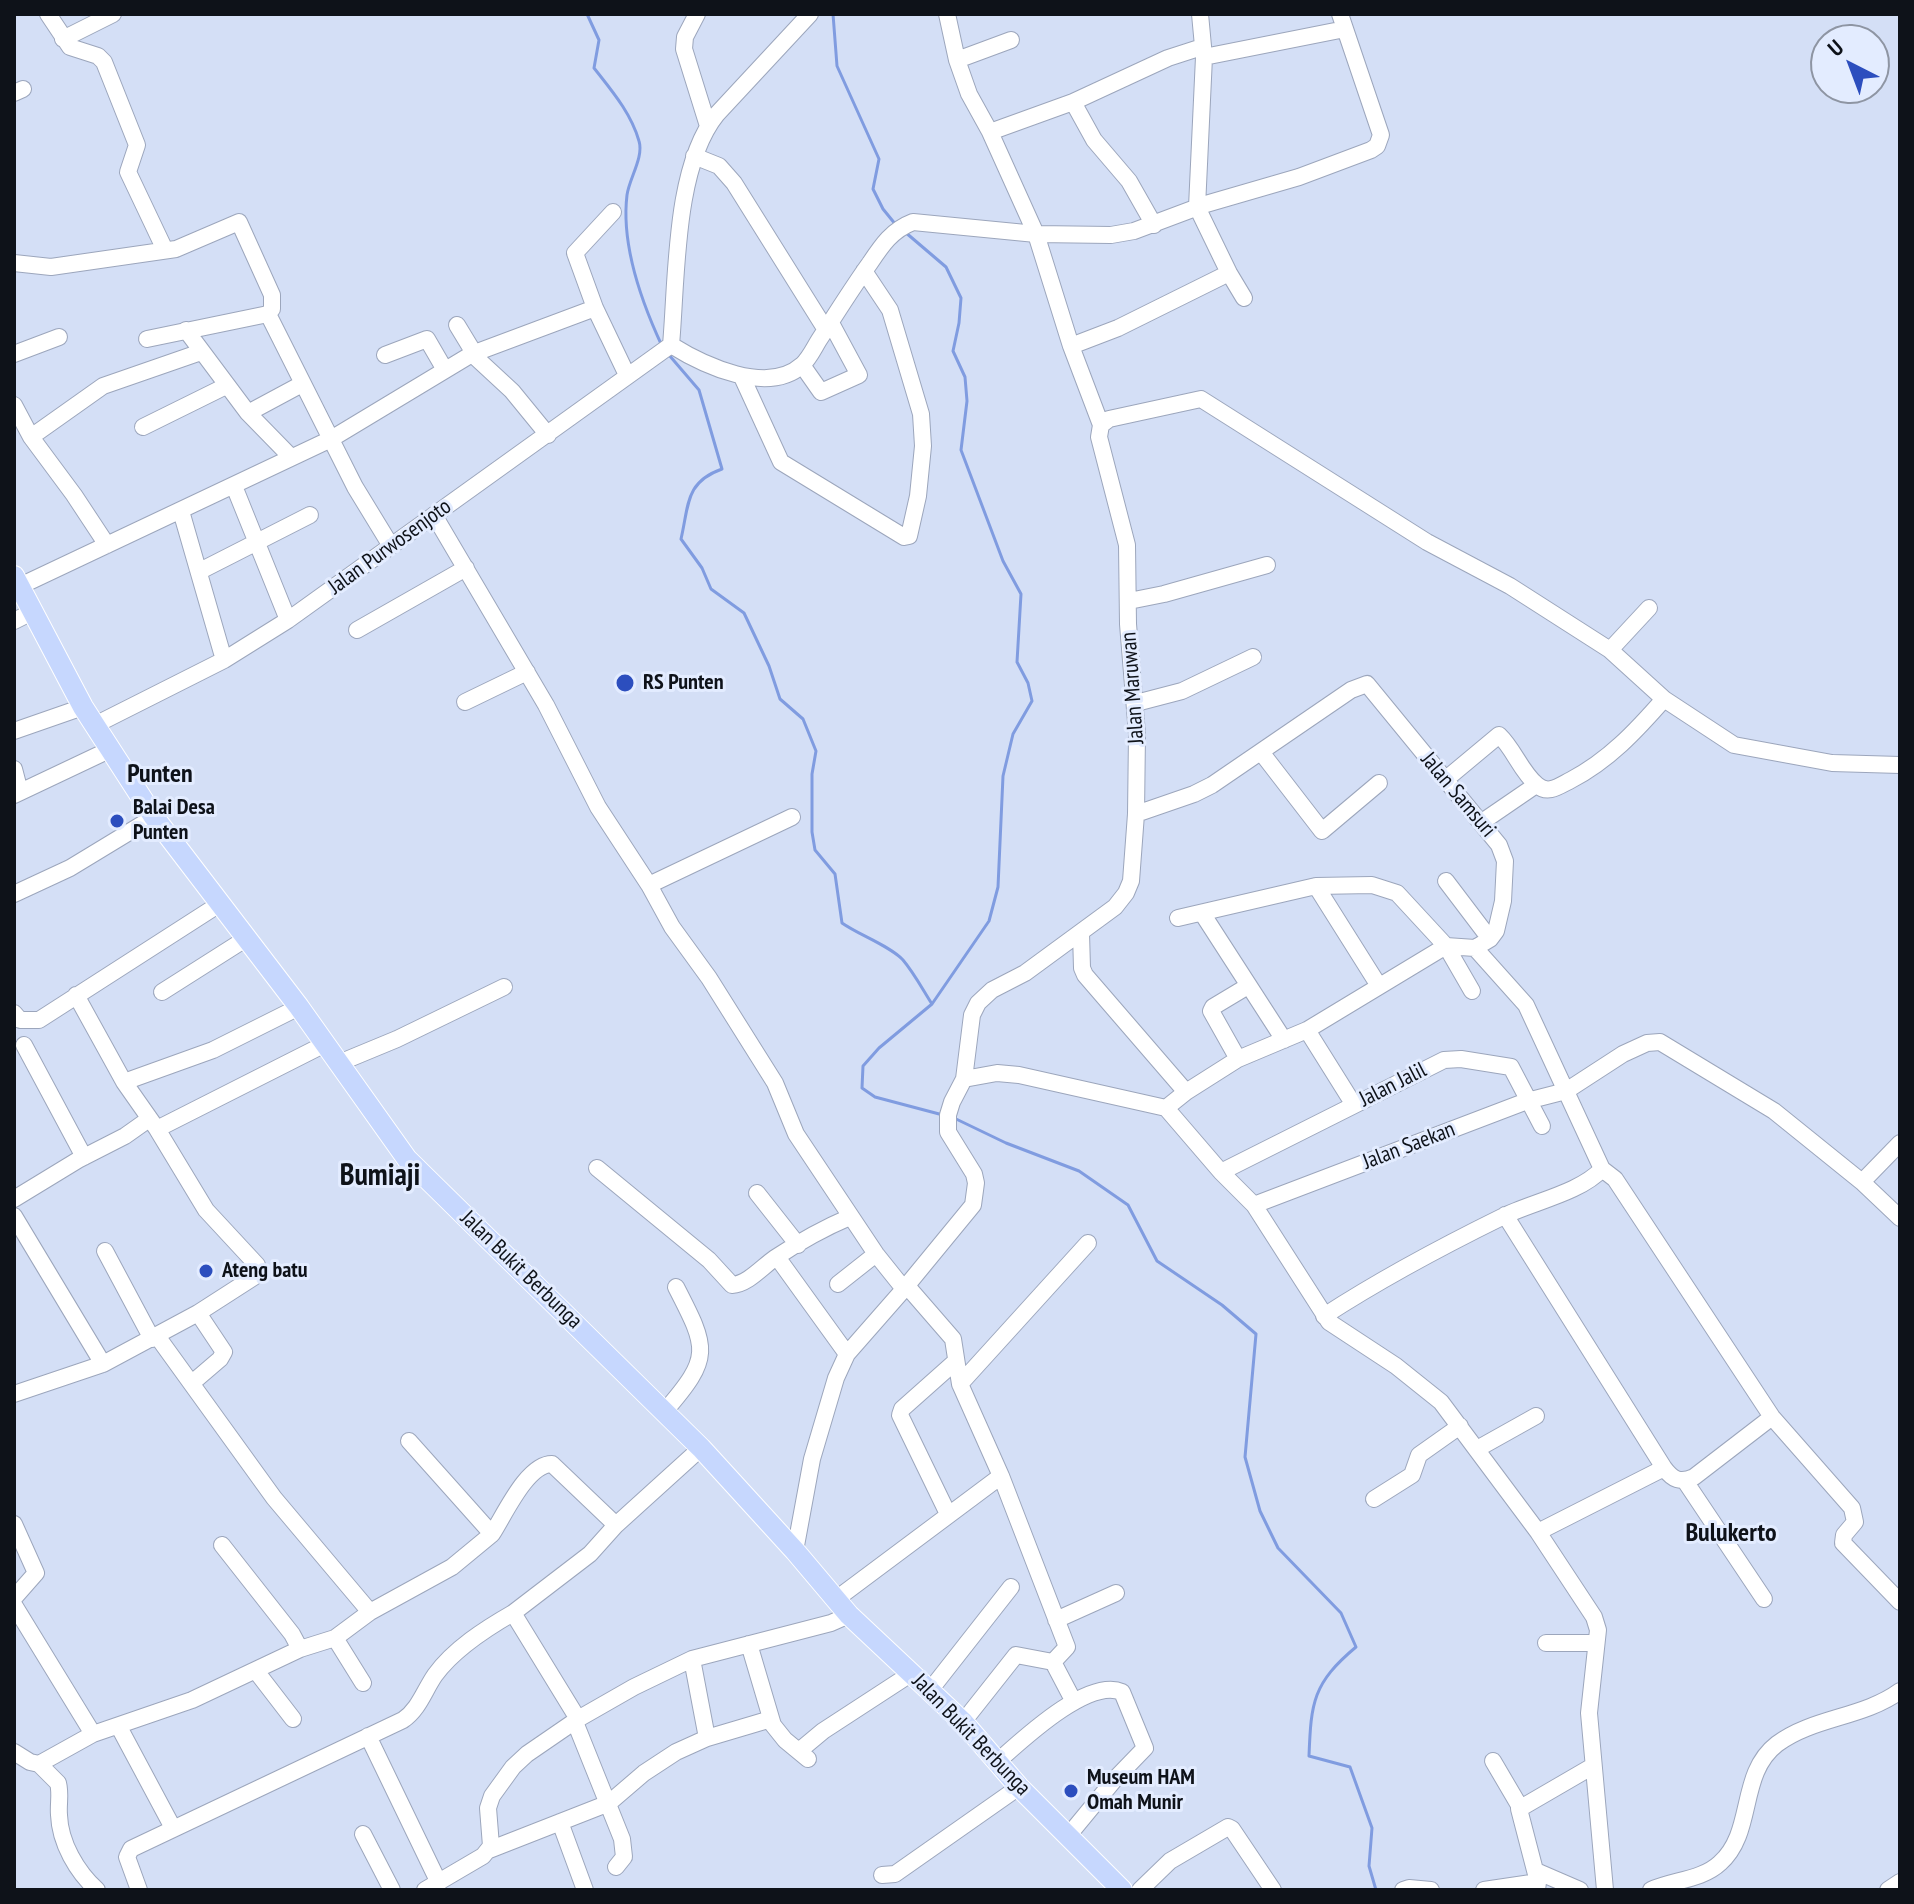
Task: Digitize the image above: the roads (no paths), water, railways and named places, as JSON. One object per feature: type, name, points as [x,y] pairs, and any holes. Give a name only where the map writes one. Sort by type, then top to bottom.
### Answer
[{"type":"main road","name":"Jalan Bukit Berbunga","points":[[17,581],[23,617],[154,817],[299,1007],[407,1159],[665,1411],[795,1551],[842,1607],[931,1689],[1019,1787],[1122,1890]]},
{"type":"street","points":[[48,14],[70,47],[98,56],[104,62],[137,145],[128,172],[165,250]]},
{"type":"street","points":[[63,39],[113,14]]},
{"type":"street","points":[[697,14],[685,37],[684,49],[708,126]]},
{"type":"street","points":[[810,14],[708,126],[694,156],[684,193],[666,348],[742,377],[788,374],[802,365],[887,238],[900,227],[913,222],[1036,234],[1111,235],[1134,231],[1197,207],[1362,155],[1377,146],[1381,135],[1342,21],[1168,58],[1073,102],[990,132]]},
{"type":"street","name":"Jalan Maruwan","points":[[795,1551],[812,1459],[836,1378],[847,1354],[970,1211],[975,1197],[974,1174],[948,1132],[947,1125],[952,1102],[964,1079],[972,1015],[984,997],[1025,973],[1115,907],[1131,881],[1136,814],[1136,703],[1128,624],[1127,545],[1099,437],[1101,425],[1071,346],[1036,234],[990,132],[969,94],[957,60],[947,14]]},
{"type":"street","points":[[1200,14],[1203,52],[1197,207],[1244,298]]},
{"type":"street","points":[[957,60],[1011,40]]},
{"type":"street","points":[[1073,102],[1094,140],[1129,181],[1154,225]]},
{"type":"street","points":[[694,156],[719,166],[734,183],[859,375],[821,392],[802,365]]},
{"type":"street","points":[[613,212],[575,251],[595,308],[627,375]]},
{"type":"street","points":[[14,263],[51,267],[165,250],[191,244],[239,222],[272,295],[274,303],[268,314]]},
{"type":"street","points":[[742,377],[781,462],[904,537],[909,536],[918,496],[923,446],[921,414],[890,310],[864,271]]},
{"type":"street","points":[[1071,346],[1118,328],[1229,273]]},
{"type":"street","points":[[17,581],[107,545],[331,439],[473,354],[595,308]]},
{"type":"street","points":[[147,339],[268,314]]},
{"type":"street","points":[[268,314],[355,487],[391,546]]},
{"type":"street","points":[[457,325],[473,354],[512,391],[548,435]]},
{"type":"street","points":[[186,330],[248,413],[291,457]]},
{"type":"street","points":[[14,354],[59,337]]},
{"type":"street","points":[[385,355],[427,339],[445,370]]},
{"type":"street","name":"Jalan Purwosenjoto","points":[[95,725],[224,660],[288,620],[666,348]]},
{"type":"street","points":[[31,437],[103,386],[201,352]]},
{"type":"street","points":[[248,413],[302,384]]},
{"type":"street","points":[[143,427],[226,386]]},
{"type":"street","points":[[1101,425],[1109,419],[1190,399],[1205,400],[1427,542],[1510,586],[1610,650],[1664,699],[1734,745],[1832,763],[1900,765]]},
{"type":"street","points":[[14,405],[31,437],[107,545]]},
{"type":"street","points":[[234,486],[288,620]]},
{"type":"street","points":[[181,511],[224,660]]},
{"type":"street","points":[[200,571],[310,515]]},
{"type":"street","points":[[434,515],[527,672],[598,807],[649,885],[672,927],[775,1083],[796,1134],[876,1254],[953,1339],[960,1384],[1001,1476],[1067,1647],[1053,1662]]},
{"type":"street","points":[[1129,601],[1267,565]]},
{"type":"street","points":[[357,630],[466,568]]},
{"type":"street","points":[[1610,650],[1649,608]]},
{"type":"street","points":[[1136,703],[1182,691],[1253,657]]},
{"type":"street","points":[[465,702],[527,672]]},
{"type":"street","name":"Jalan Samsuri","points":[[1136,814],[1194,794],[1351,690],[1367,684],[1499,845],[1505,861],[1503,901],[1496,931],[1490,939]]},
{"type":"street","points":[[1445,780],[1499,735],[1536,785],[1549,790],[1588,771],[1614,753],[1664,699]]},
{"type":"street","points":[[14,731],[83,707]]},
{"type":"street","points":[[14,769],[17,794],[109,750]]},
{"type":"street","points":[[1261,752],[1322,831],[1379,783]]},
{"type":"street","points":[[1482,822],[1536,785]]},
{"type":"street","points":[[14,894],[70,868],[154,817]]},
{"type":"street","points":[[649,885],[792,817]]},
{"type":"street","points":[[1166,1108],[1238,1059],[1307,1030],[1446,946],[1475,948],[1490,939],[1446,881]]},
{"type":"street","points":[[1178,918],[1316,886],[1372,885],[1397,893],[1446,946],[1472,991]]},
{"type":"street","points":[[1316,886],[1379,986]]},
{"type":"street","points":[[15,1017],[28,1022],[39,1020],[221,903]]},
{"type":"street","points":[[1202,913],[1284,1040]]},
{"type":"street","points":[[1081,933],[1085,975],[1186,1092]]},
{"type":"street","points":[[162,992],[247,938]]},
{"type":"street","points":[[1475,948],[1524,1002],[1602,1169],[1615,1179],[1772,1417],[1852,1508],[1855,1522],[1844,1535],[1843,1543],[1900,1602]]},
{"type":"street","points":[[1238,1059],[1211,1011],[1248,986]]},
{"type":"street","points":[[339,1063],[397,1039],[504,987]]},
{"type":"street","points":[[14,1394],[103,1364],[198,1313],[254,1277],[258,1268],[206,1210],[124,1082],[76,995]]},
{"type":"street","points":[[124,1082],[213,1050],[299,1007]]},
{"type":"street","points":[[1307,1030],[1354,1105]]},
{"type":"street","name":"Jalan Saekan","points":[[1254,1205],[1527,1101],[1566,1091],[1623,1054],[1647,1043],[1660,1042],[1774,1111],[1862,1182],[1900,1218]]},
{"type":"street","points":[[14,1199],[125,1136],[325,1044]]},
{"type":"street","points":[[24,1045],[84,1157]]},
{"type":"street","name":"Jalan Jalil","points":[[1221,1172],[1437,1063],[1451,1059],[1508,1065],[1516,1073],[1527,1101],[1542,1126]]},
{"type":"street","points":[[964,1079],[997,1073],[1019,1075],[1166,1108],[1254,1205],[1324,1316],[1341,1333],[1396,1366],[1434,1395],[1460,1426],[1538,1532],[1594,1617],[1598,1630],[1589,1713],[1605,1890]]},
{"type":"street","points":[[1862,1182],[1900,1143]]},
{"type":"street","points":[[597,1168],[709,1260],[732,1285],[742,1282],[829,1226],[850,1217]]},
{"type":"street","points":[[1324,1316],[1373,1284],[1505,1215],[1589,1180],[1602,1169]]},
{"type":"street","points":[[757,1193],[798,1245]]},
{"type":"street","points":[[1505,1215],[1664,1468],[1676,1479],[1685,1481],[1764,1599]]},
{"type":"street","points":[[14,1216],[103,1364]]},
{"type":"street","points":[[960,1384],[1088,1243]]},
{"type":"street","points":[[105,1251],[154,1337],[192,1383],[274,1498],[370,1612]]},
{"type":"street","points":[[838,1284],[876,1254]]},
{"type":"street","points":[[777,1257],[847,1354]]},
{"type":"street","points":[[665,1411],[691,1381],[700,1360],[698,1337],[676,1287]]},
{"type":"street","points":[[192,1383],[224,1352],[198,1313]]},
{"type":"street","points":[[948,1514],[900,1415],[902,1409],[956,1361]]},
{"type":"street","points":[[1477,1449],[1536,1416]]},
{"type":"street","points":[[1685,1481],[1735,1448],[1772,1417]]},
{"type":"street","points":[[1374,1499],[1412,1475],[1419,1455],[1460,1426]]},
{"type":"street","points":[[409,1441],[492,1534]]},
{"type":"street","points":[[139,1890],[128,1852],[409,1716],[445,1663],[483,1631],[513,1613],[590,1554],[616,1525],[701,1448]]},
{"type":"street","points":[[39,1764],[93,1734],[192,1700],[300,1649],[335,1638],[370,1612],[452,1567],[492,1534],[538,1466],[552,1464],[616,1525]]},
{"type":"street","points":[[1538,1532],[1664,1468]]},
{"type":"street","points":[[489,1850],[488,1808],[492,1796],[520,1759],[576,1720],[692,1659],[831,1623],[842,1607],[948,1514],[1001,1476]]},
{"type":"street","points":[[14,1524],[36,1573],[14,1598]]},
{"type":"street","points":[[222,1545],[292,1634],[300,1649]]},
{"type":"street","points":[[931,1689],[1011,1587]]},
{"type":"street","points":[[1056,1620],[1116,1593]]},
{"type":"street","points":[[14,1605],[93,1734]]},
{"type":"street","points":[[513,1613],[576,1720],[622,1839],[624,1857],[616,1867]]},
{"type":"street","points":[[335,1638],[363,1683]]},
{"type":"street","points":[[1546,1643],[1596,1643]]},
{"type":"street","points":[[749,1644],[771,1719],[785,1740],[804,1755],[823,1731],[912,1673]]},
{"type":"street","points":[[963,1722],[1016,1655],[1053,1662]]},
{"type":"street","points":[[692,1659],[707,1738]]},
{"type":"street","points":[[1053,1662],[1074,1702]]},
{"type":"street","points":[[256,1671],[293,1719]]},
{"type":"street","points":[[997,1762],[1074,1702],[1094,1693],[1121,1690],[1145,1747],[1068,1836]]},
{"type":"street","points":[[1651,1890],[1705,1873],[1720,1863],[1735,1841],[1753,1774],[1765,1755],[1779,1743],[1832,1720],[1876,1706],[1900,1691]]},
{"type":"street","points":[[368,1736],[386,1778],[442,1885],[489,1850],[609,1803],[654,1765],[707,1738],[771,1719]]},
{"type":"street","points":[[119,1727],[173,1828]]},
{"type":"street","points":[[14,1752],[39,1764],[58,1783],[59,1820],[67,1849],[97,1890]]},
{"type":"street","points":[[1493,1761],[1520,1807],[1537,1881]]},
{"type":"street","points":[[1520,1807],[1593,1766]]},
{"type":"street","points":[[882,1875],[895,1874],[1019,1787]]},
{"type":"street","points":[[560,1822],[585,1890]]},
{"type":"street","points":[[1140,1890],[1170,1861],[1229,1827],[1273,1890]]},
{"type":"street","points":[[363,1834],[392,1890]]},
{"type":"street","points":[[1484,1890],[1537,1881],[1580,1890]]},
{"type":"street","points":[[1888,1890],[1900,1882]]},
{"type":"street","points":[[1403,1890],[1431,1890]]},
{"type":"waterway","points":[[587,14],[599,40],[594,68],[626,112],[639,141],[640,154],[627,195],[627,233],[635,273],[662,346]]},
{"type":"waterway","points":[[833,14],[837,66],[879,159],[873,189],[896,225]]},
{"type":"waterway","points":[[905,232],[946,267],[961,298],[953,351],[965,377],[967,401],[961,450],[1003,561],[1021,594],[1017,662],[1028,683],[1032,701],[1013,734],[1003,776],[998,887],[989,921],[932,1004],[879,1048],[863,1066],[862,1088],[875,1097],[943,1115]]},
{"type":"waterway","points":[[669,355],[699,390],[722,469],[710,474],[695,488],[681,539],[702,568],[711,589],[744,613],[769,666],[780,699],[803,719],[816,751],[812,774],[815,850],[835,874],[842,923],[903,960],[932,1004]]},
{"type":"waterway","points":[[954,1118],[1006,1143],[1079,1171],[1128,1205],[1157,1261],[1222,1305],[1256,1334],[1245,1457],[1260,1511],[1278,1548],[1341,1613],[1356,1647],[1331,1672],[1317,1695],[1311,1721],[1309,1756],[1350,1767],[1372,1828],[1369,1866],[1376,1890]]},
{"type":"place","name":"RS Punten","points":[[625,683]]},
{"type":"place","name":"Balai Desa Punten","points":[[117,821]]},
{"type":"place","name":"Ateng batu","points":[[206,1271]]},
{"type":"place","name":"Museum HAM Omah Munir","points":[[1071,1791]]},
{"type":"district","name":"Punten","points":[[160,775]]},
{"type":"district","name":"Bumiaji","points":[[380,1176]]},
{"type":"district","name":"Bulukerto","points":[[1731,1534]]}]
